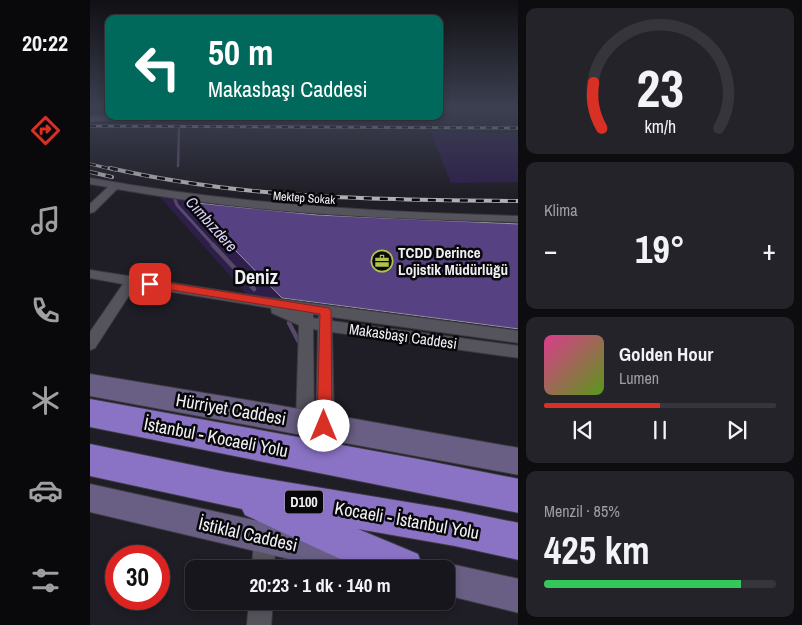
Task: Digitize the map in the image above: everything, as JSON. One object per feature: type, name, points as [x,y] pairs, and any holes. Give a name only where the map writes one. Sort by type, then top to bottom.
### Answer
[{"type":"highway","name":"İstanbul - Kocaeli Yolu","points":[[96,412],[518,496]]},
{"type":"highway","name":"Kocaeli - İstanbul Yolu","points":[[90,460],[226,489],[455,528],[518,542]]},
{"type":"highway","points":[[226,489],[386,560]]},
{"type":"main road","name":"Hürriyet Caddesi","points":[[90,385],[518,462]]},
{"type":"main road","name":"İstiklal Caddesi","points":[[90,498],[265,539],[366,560]]},
{"type":"main road","points":[[455,580],[518,596]]},
{"type":"street","name":"Mektep Sokak","points":[[90,181],[157,194],[259,207],[373,215],[518,218]]},
{"type":"street","points":[[90,210],[115,186]]},
{"type":"street","name":"Makasbaşı Caddesi","points":[[90,274],[263,302],[306,316],[518,337]]},
{"type":"street","points":[[90,344],[132,280]]},
{"type":"street","points":[[306,316],[315,424]]},
{"type":"street","points":[[315,424],[325,318]]},
{"type":"street","name":"Makasbaşı Caddesi","points":[[325,318],[518,352]]},
{"type":"street","points":[[264,560],[265,539]]},
{"type":"street","points":[[259,625],[260,610]]},
{"type":"shaded area","points":[[433,138],[518,138],[518,182],[451,183]]},
{"type":"shaded area","points":[[158,195],[185,199],[287,303],[249,297]]},
{"type":"building","name":"TCDD Derince Lojistik Müdürlüğü","points":[[188,202],[317,215],[518,224],[518,329],[282,298]]},
{"type":"waterway","name":"Cımbızdere","points":[[178,166],[179,138]]},
{"type":"waterway","name":"Cımbızdere","points":[[174,197],[177,205],[214,246]]},
{"type":"waterway","name":"Cımbızdere","points":[[213,245],[254,289]]},
{"type":"waterway","name":"Cımbızdere","points":[[289,323],[299,342]]},
{"type":"railway","points":[[90,164],[115,170]]},
{"type":"railway","points":[[110,168],[160,178],[262,192],[416,200],[518,201]]},
{"type":"railway","points":[[90,172],[112,177]]},
{"type":"place","name":"TCDD Derince Lojistik Müdürlüğü","points":[[382,261]]},
{"type":"district","name":"Deniz","points":[[256,276]]},
{"type":"route","points":[[150,284],[325,311],[324,426]]}]
